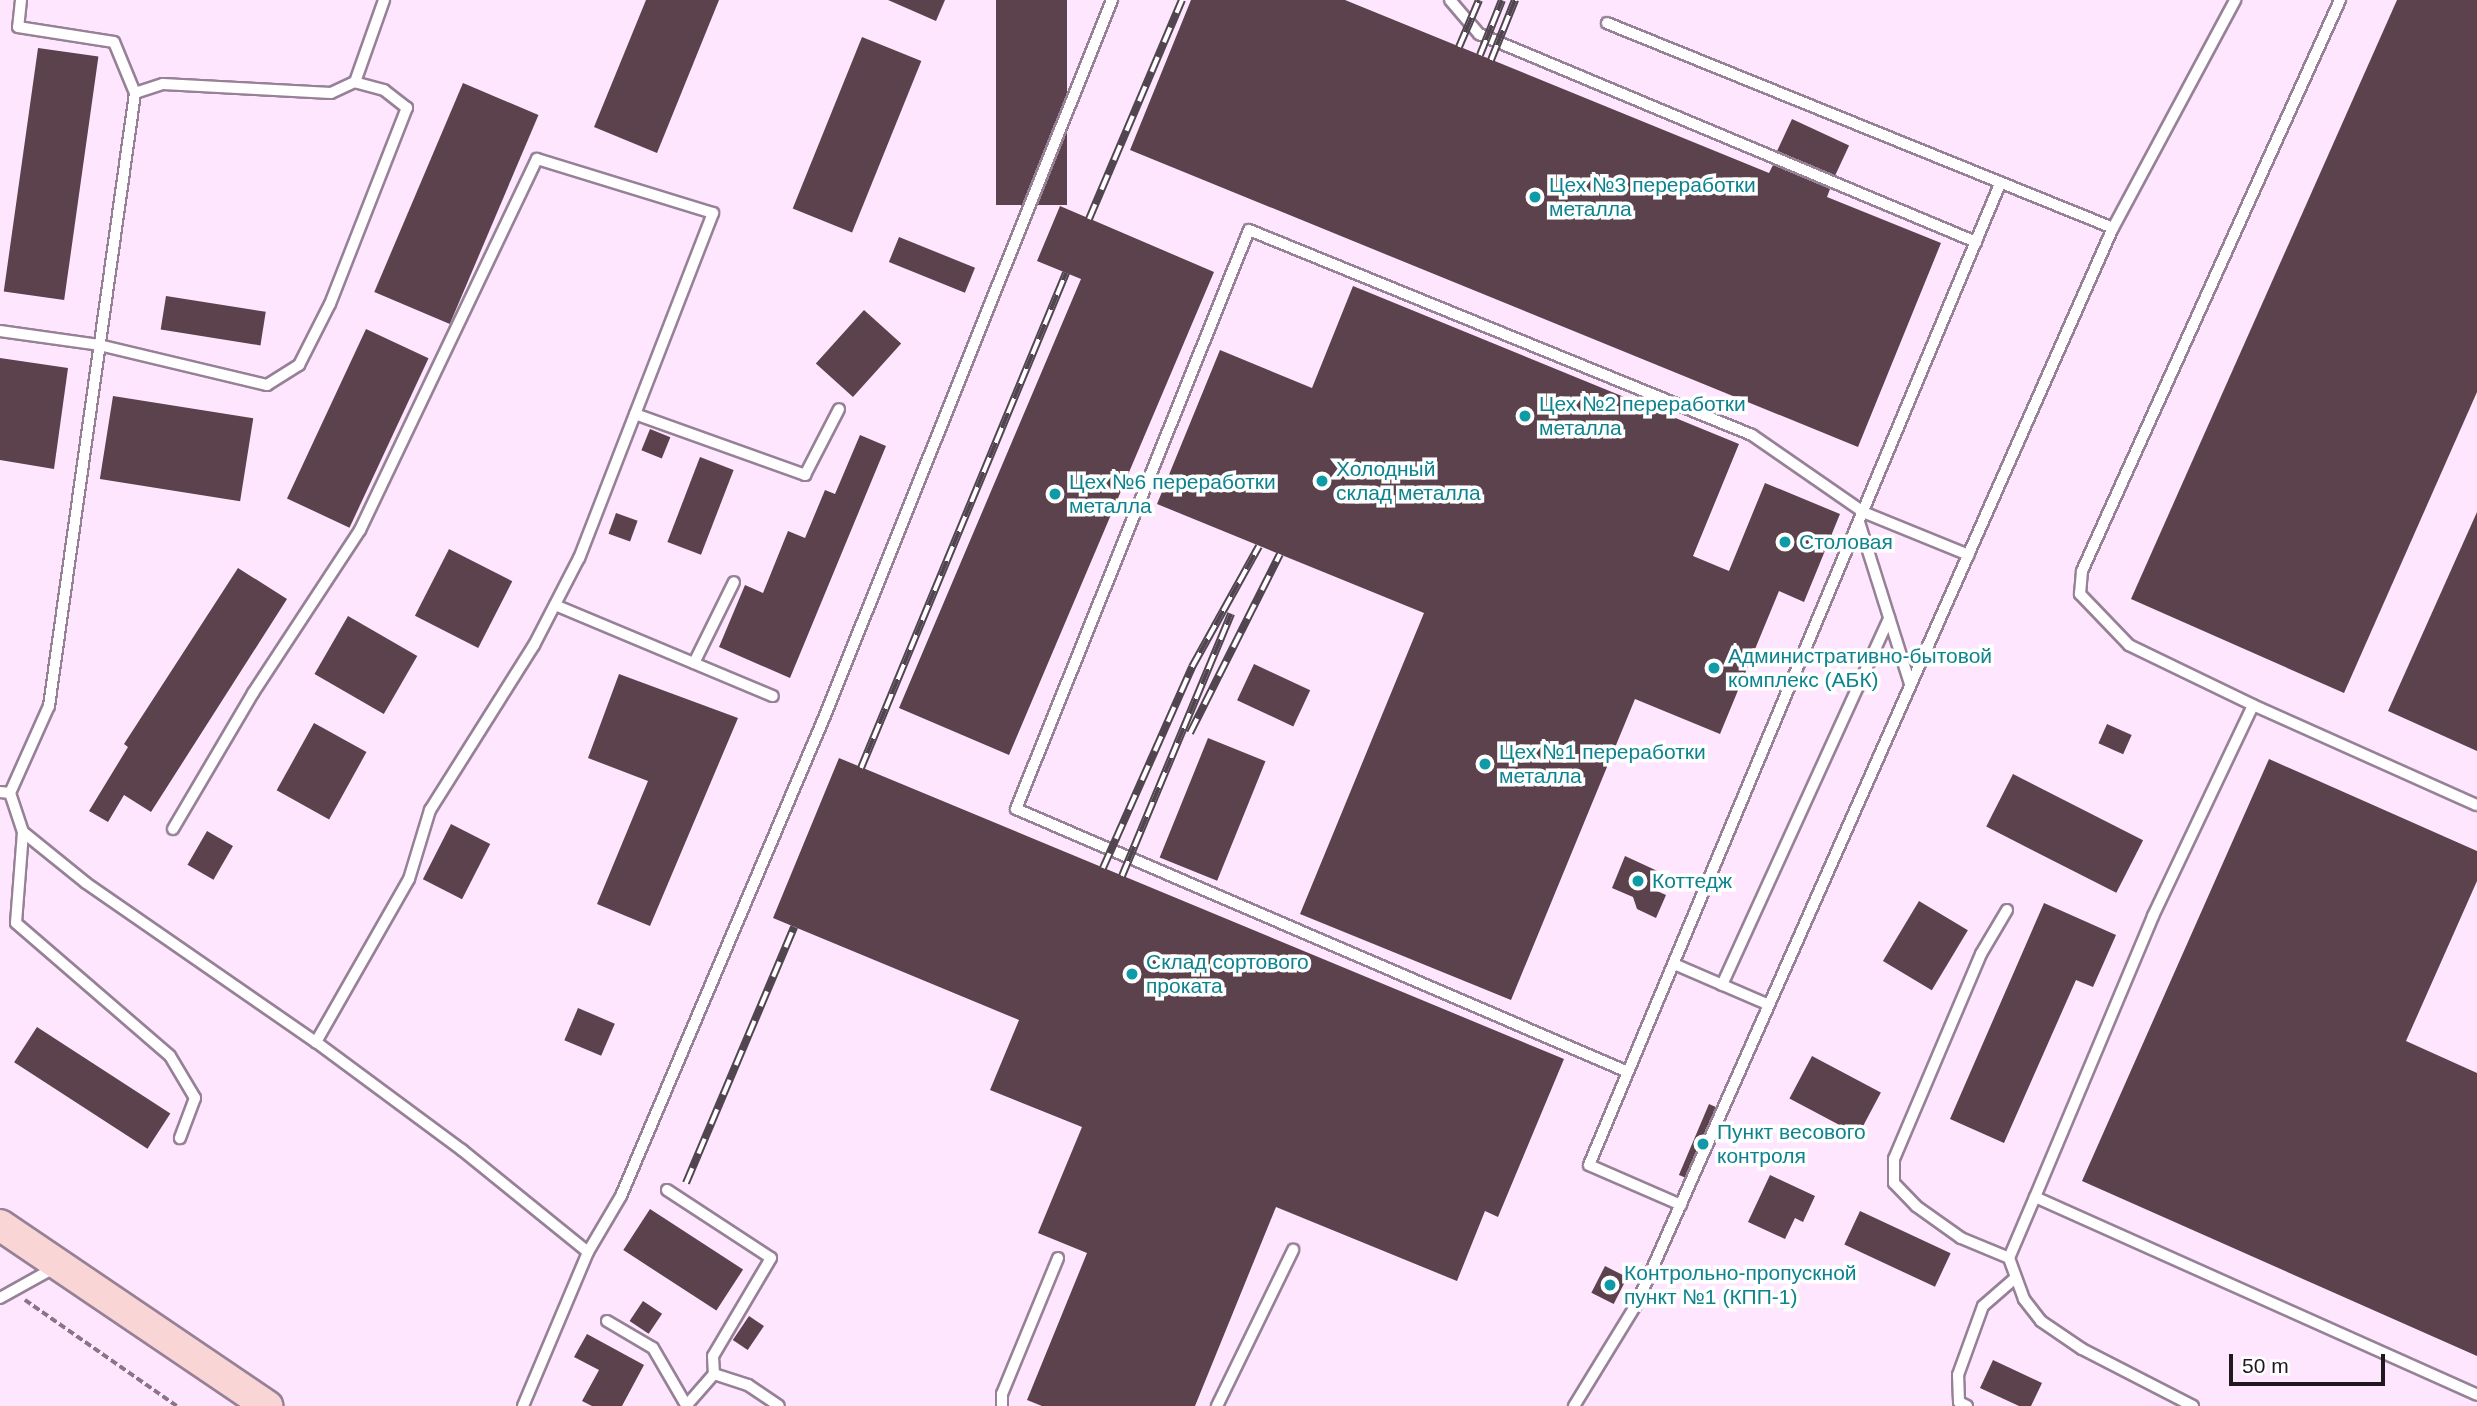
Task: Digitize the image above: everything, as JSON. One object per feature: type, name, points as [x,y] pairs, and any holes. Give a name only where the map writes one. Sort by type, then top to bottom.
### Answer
[{"type":"main road","points":[[0,1225],[267,1406]]},
{"type":"lane","points":[[21,0],[18,27],[114,42],[135,93],[48,706],[5,793],[23,832],[86,883],[316,1042],[461,1150],[588,1252]]},
{"type":"lane","points":[[355,82],[384,0]]},
{"type":"lane","points":[[523,1406],[588,1252],[621,1196],[824,718],[1112,0]]},
{"type":"lane","points":[[1450,0],[1479,34],[1976,242]]},
{"type":"lane","points":[[1574,1406],[1637,1303],[2113,228],[2235,0]]},
{"type":"lane","points":[[2340,0],[2082,571],[2080,594],[2129,645],[2253,705],[2477,805]]},
{"type":"lane","points":[[1607,23],[2113,228]]},
{"type":"lane","points":[[0,331],[99,345],[267,385],[299,365],[330,304],[407,108],[384,90],[355,82],[331,93],[163,84],[135,93]]},
{"type":"lane","points":[[173,829],[281,648],[360,530],[537,159],[713,213],[579,558],[555,605],[430,810],[409,879],[316,1042]]},
{"type":"lane","points":[[1681,1205],[1590,1165],[2000,184]]},
{"type":"lane","points":[[1629,1072],[1016,809],[1249,230],[1752,435],[1861,517],[1969,555]]},
{"type":"lane","points":[[635,414],[805,475],[839,409]]},
{"type":"lane","points":[[1861,517],[1910,684]]},
{"type":"lane","points":[[694,663],[734,582]]},
{"type":"lane","points":[[555,605],[773,696]]},
{"type":"lane","points":[[1722,985],[1889,618]]},
{"type":"lane","points":[[2193,1406],[2082,1349],[2051,1328],[2032,1310],[2013,1280],[2009,1258],[2148,928],[2253,705]]},
{"type":"lane","points":[[23,832],[16,923],[170,1056],[195,1098],[180,1138]]},
{"type":"lane","points":[[2007,910],[1982,954],[1894,1159],[1894,1183],[1916,1206],[1961,1238],[2009,1258]]},
{"type":"lane","points":[[1674,964],[1769,1005]]},
{"type":"lane","points":[[607,1321],[653,1348],[686,1406],[714,1374],[713,1356],[771,1258],[667,1190]]},
{"type":"lane","points":[[2035,1197],[2477,1395]]},
{"type":"lane","points":[[1217,1406],[1293,1250]]},
{"type":"lane","points":[[1002,1406],[1002,1394],[1058,1258]]},
{"type":"lane","points":[[0,1298],[59,1265]]},
{"type":"lane","points":[[1967,1406],[1959,1402],[1958,1376],[1983,1306],[2013,1280]]},
{"type":"lane","points":[[714,1374],[748,1385],[779,1406]]},
{"type":"path","points":[[42,1312],[177,1406]]},
{"type":"building","points":[[646,0],[719,0],[657,153],[594,127]]},
{"type":"building","points":[[888,0],[945,0],[936,21]]},
{"type":"building","points":[[996,0],[1067,0],[1067,205],[996,205]]},
{"type":"building","name":"Цех №3 переработки металла","points":[[1191,0],[1345,0],[1769,173],[1773,165],[1830,189],[1827,197],[1941,243],[1858,447],[1130,150]]},
{"type":"building","points":[[2397,0],[2477,0],[2477,392],[2344,693],[2131,599]]},
{"type":"building","points":[[862,37],[921,61],[852,233],[793,209]]},
{"type":"building","points":[[38,48],[98,56],[64,300],[4,292]]},
{"type":"building","points":[[463,83],[538,115],[450,324],[374,292]]},
{"type":"building","points":[[1792,119],[1849,146],[1834,177],[1777,151]]},
{"type":"building","name":"Цех №6 переработки металла","points":[[1060,206],[1214,272],[1009,755],[899,708],[1081,279],[1037,261]]},
{"type":"building","points":[[899,237],[975,268],[965,293],[889,262]]},
{"type":"building","points":[[1353,286],[1739,444],[1693,556],[1729,571],[1765,483],[1840,514],[1804,602],[1779,591],[1720,734],[1635,699],[1511,1000],[1300,914],[1424,613],[1157,504],[1220,350],[1312,388]]},
{"type":"building","points":[[166,296],[266,312],[260,345],[161,330]]},
{"type":"building","points":[[864,310],[901,343],[853,397],[816,364]]},
{"type":"building","points":[[366,329],[429,358],[350,528],[287,498]]},
{"type":"building","points":[[0,358],[68,368],[54,469],[0,460]]},
{"type":"building","points":[[113,396],[253,418],[240,501],[100,479]]},
{"type":"building","points":[[650,429],[670,437],[662,459],[641,450]]},
{"type":"building","points":[[860,435],[886,446],[790,678],[719,647],[745,585],[763,593],[788,531],[805,538],[825,490],[835,494]]},
{"type":"building","points":[[700,457],[734,470],[701,555],[667,542]]},
{"type":"building","points":[[2477,512],[2477,751],[2388,711]]},
{"type":"building","points":[[616,513],[638,521],[630,542],[608,534]]},
{"type":"building","points":[[449,549],[512,581],[478,648],[415,616]]},
{"type":"building","points":[[238,568],[287,599],[151,812],[124,795],[108,822],[89,811],[128,747],[124,744]]},
{"type":"building","points":[[348,616],[417,656],[384,714],[314,674]]},
{"type":"building","points":[[1254,664],[1310,690],[1293,726],[1237,700]]},
{"type":"building","points":[[619,674],[738,718],[650,926],[597,904],[648,781],[588,758]]},
{"type":"building","points":[[314,723],[366,752],[329,819],[277,790]]},
{"type":"building","points":[[2107,724],[2132,735],[2123,754],[2098,743]]},
{"type":"building","points":[[1208,738],[1265,761],[1217,881],[1160,858]]},
{"type":"building","name":"Склад сортового проката","points":[[839,758],[1564,1059],[1498,1217],[1485,1211],[1457,1281],[1276,1207],[1195,1406],[1042,1406],[1027,1400],[1087,1253],[1038,1233],[1082,1127],[990,1090],[1019,1020],[773,918]]},
{"type":"building","points":[[2269,759],[2477,851],[2477,881],[2406,1041],[2477,1073],[2477,1356],[2082,1181]]},
{"type":"building","points":[[2013,774],[2143,840],[2116,893],[1986,827]]},
{"type":"building","points":[[451,824],[490,844],[462,899],[423,879]]},
{"type":"building","points":[[207,831],[233,846],[213,880],[188,865]]},
{"type":"building","name":"Коттедж","points":[[1625,856],[1664,874],[1657,891],[1666,895],[1656,918],[1637,909],[1633,897],[1612,888]]},
{"type":"building","points":[[1919,901],[1968,930],[1932,990],[1883,961]]},
{"type":"building","points":[[2044,903],[2116,935],[2093,987],[2076,980],[2004,1143],[1950,1119]]},
{"type":"building","points":[[578,1008],[615,1024],[601,1056],[564,1040]]},
{"type":"building","points":[[37,1027],[170,1114],[147,1149],[14,1062]]},
{"type":"building","points":[[1812,1056],[1881,1093],[1858,1135],[1789,1098]]},
{"type":"building","points":[[1709,1104],[1716,1107],[1686,1178],[1679,1175]]},
{"type":"building","points":[[1770,1175],[1815,1196],[1803,1222],[1795,1218],[1785,1239],[1748,1222]]},
{"type":"building","points":[[650,1209],[743,1269],[716,1311],[623,1250]]},
{"type":"building","points":[[1860,1211],[1951,1253],[1935,1287],[1844,1245]]},
{"type":"building","name":"Контрольно-пропускной пункт №1 (КПП-1)","points":[[1605,1266],[1627,1277],[1614,1304],[1591,1293]]},
{"type":"building","points":[[643,1301],[662,1314],[649,1334],[630,1321]]},
{"type":"building","points":[[749,1316],[764,1326],[748,1350],[733,1340]]},
{"type":"building","points":[[587,1334],[644,1365],[622,1406],[592,1406],[582,1401],[599,1370],[574,1357]]},
{"type":"building","points":[[1993,1360],[2042,1383],[2031,1406],[2019,1406],[1980,1388]]},
{"type":"railway","points":[[1089,219],[1182,0]]},
{"type":"railway","points":[[1459,47],[1479,0]]},
{"type":"railway","points":[[1480,55],[1502,0]]},
{"type":"railway","points":[[1491,60],[1515,0]]},
{"type":"railway","points":[[861,768],[1066,273]]},
{"type":"railway","points":[[1103,868],[1192,667],[1259,546]]},
{"type":"railway","points":[[1190,733],[1280,554]]},
{"type":"railway","points":[[1122,876],[1231,614]]},
{"type":"railway","points":[[686,1183],[794,927]]},
{"type":"place","name":"Цех №3 переработки металла","points":[[1535,197]]},
{"type":"place","name":"Цех №2 переработки металла","points":[[1525,416]]},
{"type":"place","name":"Холодный склад металла","points":[[1322,481]]},
{"type":"place","name":"Цех №6 переработки металла","points":[[1055,494]]},
{"type":"place","name":"Столовая","points":[[1785,542]]},
{"type":"place","name":"Административно-бытовой комплекс (АБК)","points":[[1714,668]]},
{"type":"place","name":"Цех №1 переработки металла","points":[[1485,764]]},
{"type":"place","name":"Коттедж","points":[[1638,881]]},
{"type":"place","name":"Склад сортового проката","points":[[1132,974]]},
{"type":"place","name":"Пункт весового контроля","points":[[1703,1144]]},
{"type":"place","name":"Контрольно-пропускной пункт №1 (КПП-1)","points":[[1610,1285]]}]
